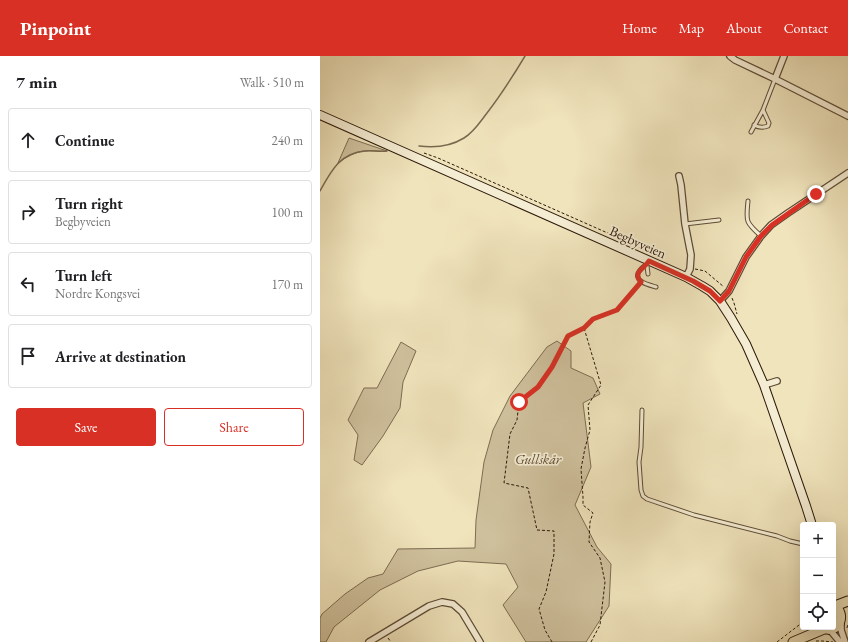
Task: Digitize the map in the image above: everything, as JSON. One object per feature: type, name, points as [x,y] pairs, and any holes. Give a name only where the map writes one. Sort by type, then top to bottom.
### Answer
[{"type":"main road","name":"Begbyveien","points":[[320,115],[648,263],[686,277],[710,291],[720,301],[732,318],[746,344],[764,385],[811,522]]},
{"type":"main road","points":[[836,604],[848,601]]},
{"type":"main road","points":[[836,607],[840,610],[845,621],[836,627]]},
{"type":"main road","points":[[794,641],[804,630]]},
{"type":"main road","points":[[794,641],[820,630]]},
{"type":"street","points":[[730,56],[734,60],[848,116]]},
{"type":"street","points":[[775,79],[784,56]]},
{"type":"street","points":[[720,301],[729,291],[746,257],[761,236],[772,225],[848,174]]},
{"type":"street","points":[[679,176],[684,224],[691,255],[690,269],[686,277]]},
{"type":"street","points":[[764,385],[777,381]]},
{"type":"street","points":[[369,642],[429,606],[442,602],[453,604],[462,612],[480,642]]},
{"type":"street","points":[[845,621],[841,630],[845,642]]},
{"type":"street","points":[[827,630],[840,642]]},
{"type":"lane","points":[[751,132],[763,110],[775,79]]},
{"type":"lane","points":[[754,125],[760,128],[768,126],[769,123],[763,110]]},
{"type":"lane","points":[[748,201],[746,215],[747,220],[749,225],[761,236]]},
{"type":"lane","points":[[684,224],[719,220]]},
{"type":"lane","points":[[648,263],[648,274]]},
{"type":"lane","points":[[648,263],[640,269],[638,278],[641,282],[656,287]]},
{"type":"lane","points":[[642,410],[639,462],[641,490],[643,496],[647,499],[694,515],[800,543]]},
{"type":"path","points":[[421,152],[438,158],[628,242],[665,260]]},
{"type":"path","points":[[690,269],[705,271],[729,291]]},
{"type":"path","points":[[552,642],[545,630],[539,609],[546,592],[554,554],[554,531],[537,530],[528,488],[504,483],[510,434],[517,420],[519,402],[538,387],[552,367],[568,336],[584,328],[593,319],[617,310],[641,282]]},
{"type":"path","points":[[584,328],[601,386],[588,405],[590,430],[581,469],[583,497],[582,505],[593,513],[590,522],[589,542],[600,558],[605,582],[600,625],[591,642]]},
{"type":"path","points":[[777,642],[800,624]]},
{"type":"path","points":[[813,642],[833,642]]},
{"type":"green space","points":[[349,138],[387,151],[361,152],[351,155],[338,163]]},
{"type":"green space","name":"Gullskår","points":[[557,341],[571,351],[571,368],[593,378],[600,394],[583,403],[591,467],[575,505],[597,547],[611,564],[609,606],[586,642],[526,642],[503,605],[518,587],[506,564],[458,561],[418,571],[380,590],[334,627],[326,642],[320,642],[320,618],[322,614],[345,594],[368,578],[383,574],[398,549],[475,548],[476,520],[484,462],[493,430],[510,396],[547,347]]},
{"type":"green space","points":[[401,342],[416,351],[403,382],[400,408],[383,436],[362,465],[354,460],[358,435],[348,420],[364,388],[377,388]]},
{"type":"waterway","points":[[419,146],[431,147],[448,145],[459,141],[471,133],[497,99],[525,56]]},
{"type":"waterway","points":[[320,191],[332,170],[349,155],[356,152],[365,151],[387,151]]},
{"type":"route","points":[[519,402],[538,387],[552,367],[568,336],[584,328],[593,319],[617,310],[641,282],[638,278],[638,274],[640,269],[647,266],[649,261],[702,286],[710,291],[720,301],[729,291],[746,257],[761,236],[772,225],[816,194]]}]
